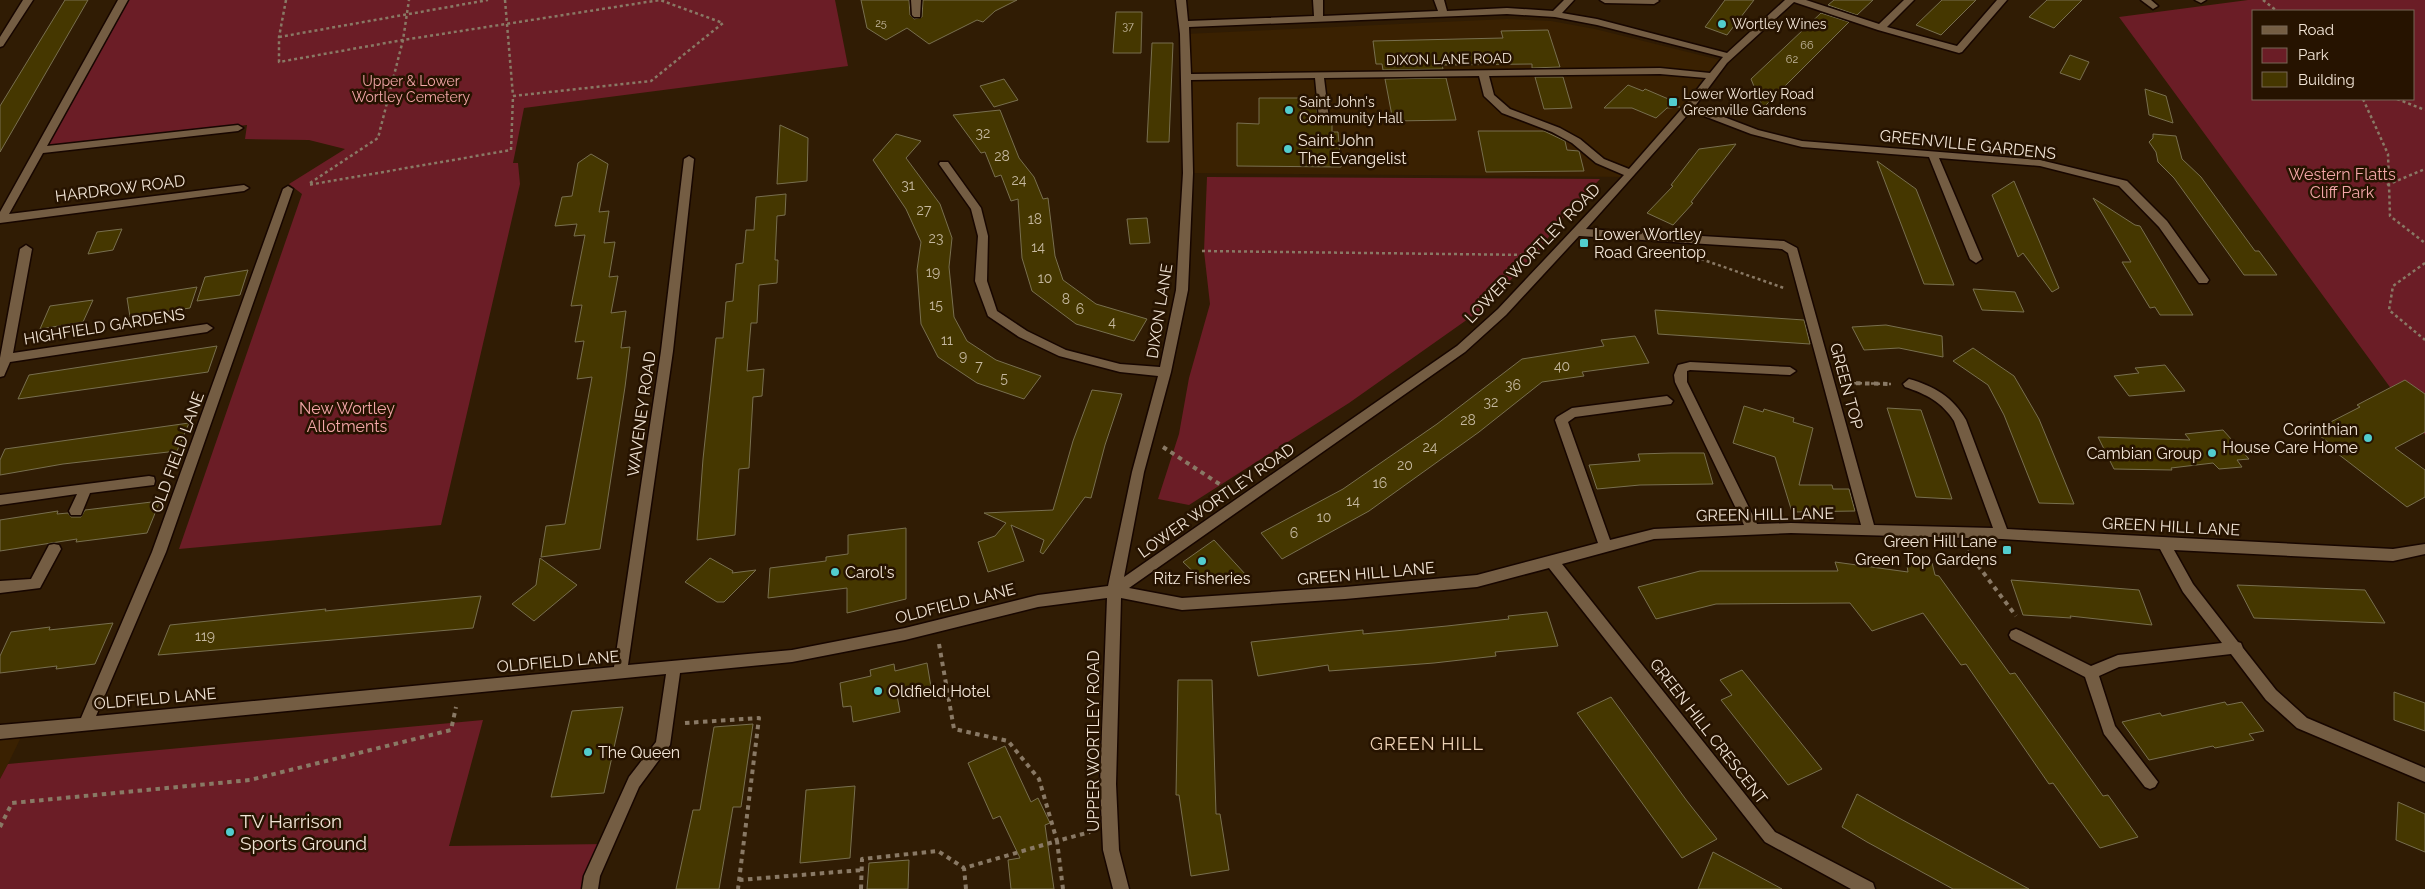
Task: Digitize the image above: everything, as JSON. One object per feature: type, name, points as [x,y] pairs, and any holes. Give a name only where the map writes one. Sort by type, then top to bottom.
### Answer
[{"type":"street","points":[[0,44],[28,0]]},
{"type":"street","points":[[1,218],[122,0]]},
{"type":"street","points":[[916,0],[916,15]]},
{"type":"street","name":"DIXON LANE","points":[[1114,591],[1138,472],[1165,372],[1182,290],[1188,173],[1185,24],[1181,0]]},
{"type":"street","points":[[1318,0],[1319,20]]},
{"type":"street","points":[[1440,0],[1443,14]]},
{"type":"street","points":[[1555,14],[1569,0]]},
{"type":"street","points":[[1605,0],[1654,1]]},
{"type":"street","name":"LOWER WORTLEY ROAD","points":[[1114,591],[1461,348],[1502,312],[1631,174],[1689,107],[1711,76],[1729,56],[1790,0]]},
{"type":"street","points":[[1797,0],[1880,28],[1959,50],[2002,0]]},
{"type":"street","points":[[1880,28],[1909,0]]},
{"type":"street","points":[[1185,24],[1507,11],[1555,14],[1597,22],[1729,56]]},
{"type":"street","name":"DIXON LANE ROAD","points":[[1186,77],[1660,71],[1711,76]]},
{"type":"street","points":[[1483,72],[1489,96],[1506,111],[1556,130],[1576,141],[1600,161],[1631,174]]},
{"type":"street","points":[[1319,75],[1324,119]]},
{"type":"street","name":"GREENVILLE GARDENS","points":[[1689,107],[1755,132],[1802,144],[2040,163],[2123,183],[2163,224],[2203,280]]},
{"type":"street","points":[[40,150],[238,128]]},
{"type":"street","points":[[1932,153],[1976,259]]},
{"type":"street","name":"WAVENEY ROAD","points":[[620,673],[667,351],[689,159]]},
{"type":"street","points":[[944,164],[976,208],[983,236],[981,281],[992,313],[1023,334],[1064,353],[1120,368],[1165,372]]},
{"type":"street","name":"HARDROW ROAD","points":[[1,218],[244,188]]},
{"type":"street","name":"OLD FIELD LANE","points":[[86,722],[159,552],[288,189]]},
{"type":"street","name":"GREEN TOP","points":[[1576,232],[1784,245],[1793,251],[1869,530]]},
{"type":"street","name":"HIGHFIELD GARDENS","points":[[0,372],[6,358],[26,250]]},
{"type":"street","name":"HIGHFIELD GARDENS","points":[[6,358],[207,328]]},
{"type":"street","points":[[1753,530],[1681,382],[1680,375],[1682,368],[1690,366],[1790,371]]},
{"type":"street","points":[[1909,384],[1925,388],[1940,396],[1952,407],[1960,420],[2002,534]]},
{"type":"street","points":[[1606,547],[1561,420],[1572,413],[1667,401]]},
{"type":"street","points":[[0,500],[149,481]]},
{"type":"street","points":[[76,511],[86,488]]},
{"type":"street","name":"GREEN HILL LANE","points":[[1114,591],[1182,604],[1477,581],[1654,534],[1791,528],[2002,534],[2164,544],[2393,554],[2425,549]]},
{"type":"street","points":[[2164,544],[2188,588],[2271,695],[2302,723],[2425,774]]},
{"type":"street","points":[[0,587],[35,584],[54,549]]},
{"type":"street","name":"GREEN HILL CRESCENT","points":[[1552,562],[1770,837],[1866,889]]},
{"type":"street","name":"OLDFIELD LANE","points":[[0,732],[86,722],[792,656],[936,626],[1038,601],[1114,591]]},
{"type":"street","name":"UPPER WORTLEY ROAD","points":[[1114,591],[1110,669],[1110,827],[1111,850],[1121,889]]},
{"type":"street","points":[[2016,635],[2091,673],[2108,729],[2150,782]]},
{"type":"street","points":[[2091,673],[2118,661],[2236,648]]},
{"type":"street","points":[[590,889],[592,876],[634,782],[663,745],[674,667]]},
{"type":"path","points":[[286,0],[279,37],[279,62],[403,40],[660,0],[723,24],[651,81],[513,96]]},
{"type":"path","points":[[409,0],[403,40],[378,138],[308,185],[511,150],[513,96],[505,0]]},
{"type":"path","points":[[279,37],[488,0]]},
{"type":"path","points":[[2263,0],[2276,10]]},
{"type":"path","points":[[2363,100],[2388,154],[2387,185],[2390,216],[2425,243]]},
{"type":"path","points":[[2400,100],[2425,110]]},
{"type":"path","points":[[2387,185],[2425,169]]},
{"type":"path","points":[[1184,251],[1554,255]]},
{"type":"path","points":[[1697,258],[1805,296]]},
{"type":"path","points":[[2425,263],[2393,286],[2389,310],[2425,340]]},
{"type":"path","points":[[1829,383],[1909,384]]},
{"type":"path","points":[[1148,436],[1244,500]]},
{"type":"path","points":[[1954,532],[2038,646]]},
{"type":"path","points":[[936,626],[954,729],[1008,741],[1039,779],[1057,841],[1063,889]]},
{"type":"path","points":[[0,827],[12,803],[250,780],[451,730],[462,687]]},
{"type":"path","points":[[666,725],[759,718],[738,889]]},
{"type":"path","points":[[861,889],[862,859],[938,851],[964,868],[1110,827]]},
{"type":"path","points":[[964,868],[966,889]]},
{"type":"path","points":[[739,880],[862,870]]},
{"type":"shaded area","points":[[1507,19],[1551,21],[1595,29],[1724,61],[1628,177],[1188,173],[1185,34]]},
{"type":"shaded area","points":[[25,729],[8,764],[0,779],[0,732]]},
{"type":"green space","points":[[127,0],[835,0],[848,66],[524,108],[513,163],[518,163],[520,184],[441,525],[179,549],[302,194],[289,184],[345,149],[309,140],[245,139],[247,125],[45,147]]},
{"type":"green space","name":"Western Flatts Cliff Park","points":[[2248,0],[2425,0],[2425,435],[2119,17]]},
{"type":"green space","points":[[1207,177],[1600,179],[1561,220],[1540,249],[1485,307],[1349,403],[1189,505],[1158,499],[1179,434],[1189,378],[1210,304],[1204,251]]},
{"type":"green space","points":[[483,720],[449,846],[607,844],[590,889],[0,889],[0,779],[8,764]]},
{"type":"building","points":[[65,0],[88,0],[0,152],[0,106]]},
{"type":"building","points":[[861,0],[909,0],[910,15],[914,19],[922,17],[923,0],[1017,0],[995,11],[983,22],[977,20],[929,44],[907,28],[886,40],[867,28]]},
{"type":"building","points":[[1725,0],[1754,0],[1727,35],[1705,27]]},
{"type":"building","points":[[1834,0],[1873,0],[1857,15],[1828,5]]},
{"type":"building","points":[[1942,0],[1976,0],[1941,35],[1916,25]]},
{"type":"building","points":[[2047,0],[2082,0],[2054,28],[2029,17]]},
{"type":"building","points":[[1116,12],[1142,12],[1141,53],[1113,53]]},
{"type":"building","points":[[1821,13],[1849,22],[1763,108],[1751,79]]},
{"type":"building","points":[[1548,30],[1560,67],[1532,68],[1532,64],[1442,65],[1443,69],[1383,70],[1382,64],[1376,64],[1373,41],[1503,38],[1501,31]]},
{"type":"building","points":[[1152,43],[1173,43],[1169,142],[1147,142]]},
{"type":"building","points":[[2070,55],[2089,62],[2080,80],[2060,73]]},
{"type":"building","points":[[1535,77],[1563,77],[1572,108],[1544,109]]},
{"type":"building","points":[[1446,78],[1456,120],[1393,121],[1385,79]]},
{"type":"building","points":[[1004,79],[1018,100],[994,107],[980,86]]},
{"type":"building","points":[[1628,85],[1643,91],[1645,89],[1673,101],[1671,103],[1680,107],[1667,108],[1656,118],[1632,108],[1604,108]]},
{"type":"building","points":[[2145,89],[2166,96],[2173,123],[2149,115]]},
{"type":"building","name":"Saint John The Evangelist","points":[[1259,98],[1315,98],[1319,124],[1332,124],[1332,132],[1338,132],[1341,167],[1237,166],[1237,123],[1259,124]]},
{"type":"building","points":[[1000,110],[1019,158],[1034,177],[1043,199],[1048,198],[1055,256],[1063,280],[1096,304],[1147,319],[1134,341],[1076,324],[1032,291],[1022,258],[1018,199],[1011,201],[1001,175],[995,177],[985,152],[981,153],[953,115]]},
{"type":"building","points":[[780,125],[808,138],[807,181],[777,184]]},
{"type":"building","points":[[1478,131],[1544,131],[1565,141],[1567,150],[1579,151],[1584,171],[1486,172]]},
{"type":"building","points":[[896,134],[921,141],[906,158],[940,204],[952,238],[949,267],[954,317],[967,341],[996,360],[1041,376],[1024,399],[977,383],[938,357],[921,324],[917,270],[921,242],[906,209],[873,160]]},
{"type":"building","points":[[2153,134],[2176,136],[2182,159],[2201,177],[2255,251],[2259,251],[2277,275],[2244,275],[2174,178],[2158,162],[2156,152],[2149,142],[2153,138]]},
{"type":"building","points":[[1736,144],[1691,202],[1693,203],[1673,225],[1647,213],[1673,186],[1671,185],[1699,149]]},
{"type":"building","points":[[591,154],[608,164],[599,212],[609,211],[604,243],[615,242],[609,277],[618,276],[611,313],[626,311],[621,348],[630,347],[600,549],[541,557],[546,526],[565,524],[592,377],[577,379],[584,341],[575,342],[582,305],[571,306],[585,235],[574,236],[577,224],[555,226],[562,197],[572,196],[578,163]]},
{"type":"building","points":[[1877,161],[1916,189],[1954,285],[1924,284]]},
{"type":"building","points":[[2014,181],[2059,288],[2052,292],[2023,253],[2018,257],[1992,195]]},
{"type":"building","points":[[786,194],[785,215],[777,216],[775,260],[778,260],[777,283],[759,285],[757,323],[751,323],[747,371],[764,369],[762,396],[753,397],[749,468],[739,469],[735,535],[697,540],[703,459],[716,338],[723,338],[726,302],[733,301],[736,264],[743,263],[746,230],[754,230],[756,197]]},
{"type":"building","points":[[2093,198],[2135,225],[2140,226],[2193,315],[2160,315],[2155,307],[2150,308],[2122,262],[2131,262]]},
{"type":"building","points":[[1147,218],[1150,243],[1130,244],[1127,219]]},
{"type":"building","points":[[122,229],[113,250],[88,254],[97,232]]},
{"type":"building","points":[[248,270],[240,295],[197,301],[205,277]]},
{"type":"building","points":[[197,287],[190,308],[130,317],[127,298]]},
{"type":"building","points":[[1973,289],[2015,292],[2024,312],[1982,310]]},
{"type":"building","points":[[93,300],[83,322],[40,329],[50,306]]},
{"type":"building","points":[[1655,310],[1804,320],[1810,344],[1658,334]]},
{"type":"building","points":[[1886,325],[1942,336],[1943,357],[1899,348],[1864,350],[1852,327]]},
{"type":"building","points":[[1635,336],[1649,363],[1582,372],[1584,376],[1542,382],[1479,432],[1369,511],[1282,559],[1261,533],[1343,489],[1437,424],[1522,359],[1604,346],[1601,340]]},
{"type":"building","points":[[217,346],[208,372],[18,399],[29,375]]},
{"type":"building","points":[[1973,348],[2014,376],[2039,419],[2074,504],[2039,503],[2004,415],[1988,385],[1953,361]]},
{"type":"building","points":[[2165,365],[2185,391],[2129,396],[2114,376],[2139,373],[2135,368]]},
{"type":"building","name":"Corinthian House Care Home","points":[[2405,380],[2425,394],[2425,432],[2395,448],[2425,470],[2425,497],[2407,507],[2329,447],[2332,445],[2313,431],[2360,407],[2357,405]]},
{"type":"building","points":[[1092,390],[1122,394],[1105,445],[1091,498],[1085,497],[1043,554],[1040,552],[1044,540],[1011,525],[1024,561],[988,572],[978,542],[995,536],[1006,523],[984,513],[1053,510],[1073,441]]},
{"type":"building","points":[[1744,406],[1763,412],[1764,409],[1794,418],[1793,422],[1813,428],[1799,485],[1832,485],[1833,489],[1849,489],[1855,511],[1792,512],[1775,457],[1733,443]]},
{"type":"building","points":[[1887,408],[1921,410],[1952,499],[1916,497]]},
{"type":"building","points":[[189,423],[177,451],[63,464],[0,475],[0,460],[5,449]]},
{"type":"building","points":[[2223,430],[2249,459],[2237,460],[2242,467],[2219,469],[2213,463],[2171,468],[2172,470],[2114,469],[2098,437],[2190,440],[2185,434]]},
{"type":"building","points":[[1704,453],[1713,484],[1640,485],[1597,489],[1589,465],[1640,461],[1638,454]]},
{"type":"building","points":[[160,501],[147,533],[76,542],[77,539],[0,551],[0,520],[58,511],[57,514],[68,513],[71,517],[81,517],[85,510]]},
{"type":"building","points":[[906,528],[906,599],[847,613],[847,588],[768,598],[770,568],[826,561],[826,557],[848,554],[848,535]]},
{"type":"building","name":"Ritz Fisheries","points":[[1214,540],[1246,575],[1201,579],[1183,562]]},
{"type":"building","points":[[540,558],[577,585],[534,621],[512,604],[536,585]]},
{"type":"building","points":[[710,558],[733,571],[732,573],[756,570],[724,602],[717,602],[685,582]]},
{"type":"building","points":[[1906,559],[1932,563],[1935,575],[1939,576],[2010,674],[2015,673],[2103,796],[2108,795],[2138,837],[2100,848],[2053,783],[2049,784],[1966,664],[1961,665],[1923,613],[1872,631],[1850,603],[1716,604],[1656,619],[1638,587],[1700,571],[1838,571],[1835,562],[1908,572]]},
{"type":"building","points":[[2011,580],[2139,590],[2152,625],[2070,616],[2071,618],[2023,615]]},
{"type":"building","points":[[2237,585],[2365,590],[2385,623],[2254,618]]},
{"type":"building","points":[[481,596],[473,628],[158,655],[170,625]]},
{"type":"building","points":[[1547,612],[1558,646],[1495,652],[1496,656],[1434,663],[1329,671],[1328,665],[1258,676],[1251,642],[1363,630],[1363,634],[1447,626],[1509,619],[1508,616]]},
{"type":"building","points":[[113,623],[95,664],[56,669],[57,666],[0,673],[0,656],[11,632],[50,627],[49,630]]},
{"type":"building","name":"Oldfield Hotel","points":[[927,663],[931,687],[897,695],[900,712],[853,722],[851,706],[843,707],[840,683],[871,676],[870,670],[894,664],[895,671]]},
{"type":"building","points":[[1742,670],[1822,769],[1788,785],[1721,700],[1732,695],[1720,680]]},
{"type":"building","points":[[1178,680],[1212,680],[1216,814],[1220,814],[1229,870],[1191,876],[1179,795],[1176,795]]},
{"type":"building","points":[[2394,692],[2425,703],[2425,731],[2394,720]]},
{"type":"building","points":[[1611,697],[1717,839],[1682,858],[1577,713]]},
{"type":"building","points":[[2225,702],[2227,705],[2242,702],[2264,731],[2249,734],[2254,740],[2215,748],[2213,746],[2149,760],[2122,722],[2160,713],[2162,716]]},
{"type":"building","name":"The Queen","points":[[623,707],[604,793],[551,797],[572,711]]},
{"type":"building","points":[[753,724],[741,807],[733,807],[719,889],[676,889],[693,810],[700,810],[714,727]]},
{"type":"building","points":[[1005,746],[1031,802],[1038,798],[1050,823],[1045,825],[1054,889],[1011,889],[1008,860],[1020,858],[1000,816],[993,819],[968,763]]},
{"type":"building","points":[[855,786],[850,858],[800,863],[806,790]]},
{"type":"building","points":[[1857,794],[2029,889],[1953,889],[1867,842],[1842,827]]},
{"type":"building","points":[[2398,802],[2425,814],[2425,852],[2396,840]]},
{"type":"building","points":[[1713,852],[1747,870],[1782,889],[1698,889]]},
{"type":"building","points":[[909,860],[908,889],[867,889],[869,863]]},
{"type":"place","name":"Wortley Wines","points":[[1722,24]]},
{"type":"place","name":"Lower Wortley Road Greenville Gardens","points":[[1673,102]]},
{"type":"place","name":"Saint John's Community Hall","points":[[1289,110]]},
{"type":"place","name":"Saint John The Evangelist","points":[[1288,149]]},
{"type":"place","name":"Lower Wortley Road Greentop","points":[[1584,243]]},
{"type":"place","name":"Corinthian House Care Home","points":[[2368,438]]},
{"type":"place","name":"Cambian Group","points":[[2212,453]]},
{"type":"place","name":"Green Hill Lane Green Top Gardens","points":[[2007,550]]},
{"type":"place","name":"Ritz Fisheries","points":[[1202,561]]},
{"type":"place","name":"Carol's","points":[[835,572]]},
{"type":"place","name":"Oldfield Hotel","points":[[878,691]]},
{"type":"place","name":"The Queen","points":[[588,752]]},
{"type":"place","name":"TV Harrison Sports Ground","points":[[230,832]]},
{"type":"district","name":"GREEN HILL","points":[[1427,744]]},
{"type":"park label","name":"Upper & Lower Wortley Cemetery","points":[[411,89]]},
{"type":"park label","name":"New Wortley Allotments","points":[[347,417]]}]
